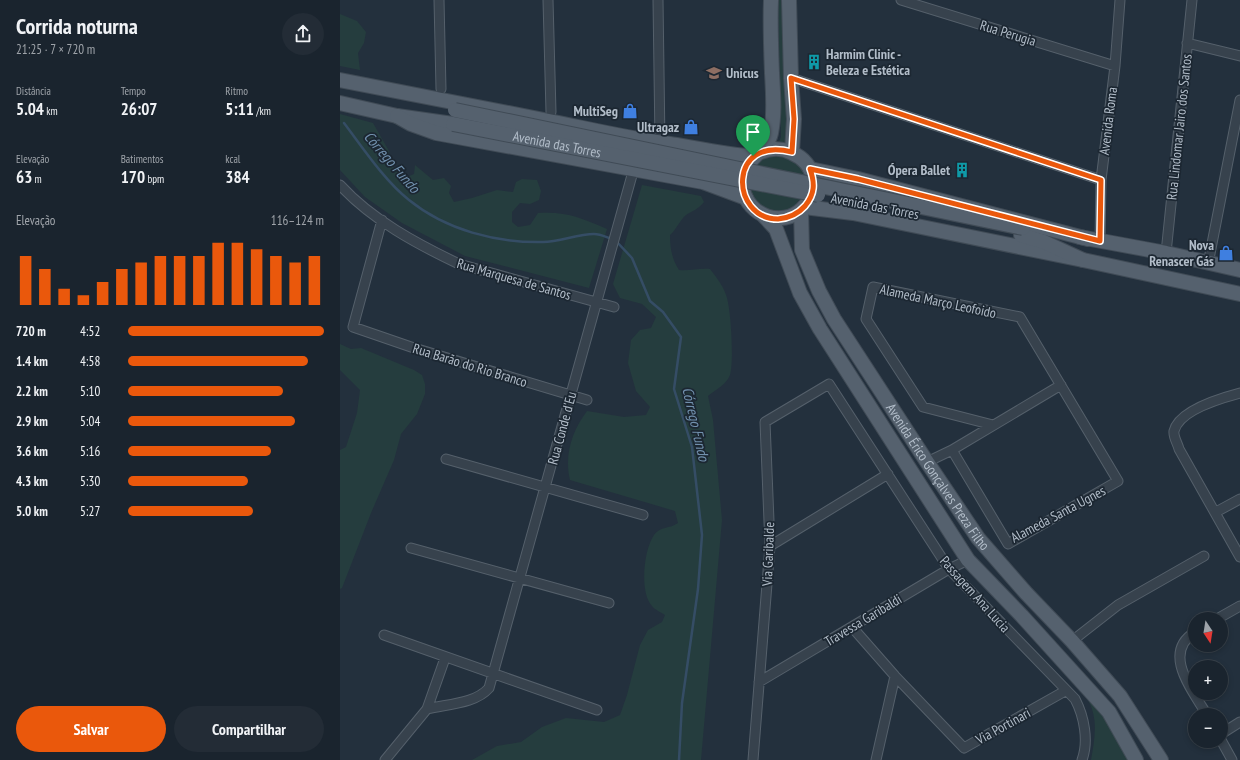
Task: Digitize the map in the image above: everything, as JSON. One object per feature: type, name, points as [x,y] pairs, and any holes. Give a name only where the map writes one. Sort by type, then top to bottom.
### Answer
[{"type":"main road","points":[[748,202],[742,180],[744,172],[753,156],[766,145],[771,133],[773,98],[771,0]]},
{"type":"main road","points":[[789,0],[791,78],[794,119],[792,152]]},
{"type":"main road","points":[[340,80],[660,143],[753,156],[771,149],[781,149],[792,152],[807,165],[814,178],[814,189],[811,199],[803,209],[786,218],[773,218],[764,216],[748,202],[703,182],[634,168],[436,133],[411,124],[397,116]]},
{"type":"main road","name":"Avenida das Torres","points":[[340,83],[454,117],[1022,232],[1094,240],[1166,253],[1208,264],[1240,270]]},
{"type":"main road","name":"Avenida das Torres","points":[[340,103],[397,116],[454,117]]},
{"type":"main road","points":[[807,165],[1094,240]]},
{"type":"main road","points":[[803,209],[853,213],[1083,260]]},
{"type":"main road","name":"Avenida Érico Gonçalves Preza Filho","points":[[803,209],[802,250],[819,291],[834,318],[927,462],[978,538],[1120,696],[1161,760]]},
{"type":"main road","name":"Avenida Érico Gonçalves Preza Filho","points":[[764,216],[776,229],[800,293],[820,330],[968,560],[1011,604],[1109,712],[1136,760]]},
{"type":"main road","name":"Avenida das Torres","points":[[1022,232],[1083,260],[1240,294]]},
{"type":"main road","points":[[1199,285],[1240,290]]},
{"type":"main road","points":[[1011,604],[1026,593]]},
{"type":"main road","points":[[1117,724],[1125,722],[1130,724],[1161,760]]},
{"type":"street","points":[[439,0],[441,89]]},
{"type":"street","points":[[548,0],[552,112]]},
{"type":"street","points":[[658,0],[660,143]]},
{"type":"street","name":"Rua Perugia","points":[[901,0],[1115,66]]},
{"type":"street","name":"Avenida Roma","points":[[1094,240],[1115,66],[1120,0]]},
{"type":"street","name":"Rua Lindomar Jairo dos Santos","points":[[1166,253],[1192,0]]},
{"type":"street","points":[[1187,43],[1240,56]]},
{"type":"street","points":[[791,78],[1101,180]]},
{"type":"street","points":[[1208,264],[1240,100]]},
{"type":"street","name":"Rua Conde d'Eu","points":[[427,709],[483,695],[489,688],[634,168]]},
{"type":"street","name":"Rua Marquesa de Santos","points":[[340,185],[382,220],[437,254],[459,264],[614,307]]},
{"type":"street","name":"Rua Barão do Rio Branco","points":[[382,220],[353,327],[414,348],[587,400]]},
{"type":"street","name":"Alameda Março Leofoido","points":[[993,425],[923,407],[866,319],[873,287],[1020,318],[1062,386]]},
{"type":"street","name":"Passagem Ana Lucia","points":[[829,384],[949,569],[1075,699],[1082,712],[1085,738],[1082,760]]},
{"type":"street","name":"Via Garibalde","points":[[753,760],[770,546],[765,422],[829,384]]},
{"type":"street","points":[[927,462],[952,450],[1062,386]]},
{"type":"street","name":"Alameda Santa Ugnes","points":[[952,450],[1008,544],[1118,481],[1062,386]]},
{"type":"street","points":[[1240,393],[1190,412],[1178,422],[1174,433],[1179,450],[1216,512],[1240,557]]},
{"type":"street","points":[[446,459],[643,515]]},
{"type":"street","points":[[770,546],[888,474]]},
{"type":"street","points":[[1216,512],[1240,499]]},
{"type":"street","points":[[411,548],[609,603]]},
{"type":"street","points":[[1072,641],[1118,605],[1204,556]]},
{"type":"street","name":"Travessa Garibaldi","points":[[759,682],[949,569],[968,560]]},
{"type":"street","points":[[1228,613],[1240,606]]},
{"type":"street","points":[[852,627],[895,676],[876,760]]},
{"type":"street","points":[[384,635],[597,710]]},
{"type":"street","points":[[1188,638],[1184,642],[1178,655],[1182,673],[1202,708]]},
{"type":"street","points":[[385,760],[427,709],[444,661]]},
{"type":"street","name":"Via Portinari","points":[[895,676],[964,748],[1065,690]]},
{"type":"street","points":[[1228,730],[1240,722]]},
{"type":"street","points":[[1225,748],[1232,760]]},
{"type":"green space","points":[[778,0],[786,0],[791,146],[778,144],[781,137]]},
{"type":"green space","points":[[340,14],[357,21],[366,32],[364,43],[358,53],[360,70],[340,66]]},
{"type":"green space","points":[[340,114],[373,123],[389,151],[389,164],[407,177],[414,174],[415,165],[433,180],[444,178],[451,186],[449,193],[454,202],[497,190],[513,192],[516,182],[522,179],[537,180],[541,191],[539,200],[530,204],[520,203],[512,212],[512,222],[518,227],[530,225],[538,213],[557,213],[574,216],[607,229],[589,288],[465,256],[402,223],[365,197],[340,170]]},
{"type":"green space","points":[[778,153],[797,163],[805,175],[805,183],[804,190],[797,203],[785,211],[774,212],[763,210],[748,195],[756,159]]},
{"type":"green space","points":[[642,185],[701,196],[704,202],[686,215],[670,235],[672,254],[679,270],[710,269],[724,290],[730,314],[732,348],[730,375],[723,384],[708,396],[713,420],[722,520],[701,760],[472,760],[497,746],[521,742],[542,727],[566,718],[604,722],[620,715],[627,695],[640,645],[648,630],[662,622],[665,615],[656,610],[648,600],[645,591],[644,570],[648,550],[656,532],[678,523],[675,511],[570,480],[568,471],[569,452],[573,435],[587,411],[624,417],[646,415],[650,407],[636,391],[628,363],[631,340],[640,330],[651,328],[656,317],[642,304],[620,298],[613,284]]},
{"type":"green space","points":[[340,344],[351,349],[361,348],[414,370],[422,375],[425,384],[425,394],[417,414],[401,434],[394,460],[371,513],[342,588],[340,589],[340,450],[346,447],[357,413],[360,390],[340,370]]},
{"type":"green space","points":[[1086,697],[1100,708],[1132,760],[1091,760],[1095,727],[1093,712]]},
{"type":"waterway","name":"Córrego Fundo","points":[[344,123],[374,163],[400,192],[423,210],[455,227],[490,237],[525,242],[549,242],[581,235],[594,234],[612,239]]},
{"type":"waterway","name":"Córrego Fundo","points":[[616,241],[632,258],[650,301],[663,312],[681,337],[674,389],[692,447],[702,535],[698,589],[682,703],[679,760]]},
{"type":"place","name":"Harmim Clinic - Beleza e Estética","points":[[814,62]]},
{"type":"place","name":"Unicus","points":[[714,73]]},
{"type":"place","name":"MultiSeg","points":[[630,111]]},
{"type":"place","name":"Ultragaz","points":[[691,127]]},
{"type":"place","name":"Ópera Ballet","points":[[962,170]]},
{"type":"place","name":"Nova Renascer Gás","points":[[1226,253]]},
{"type":"route","points":[[791,78],[1101,180],[1100,241],[940,199],[810,169],[814,178],[814,189],[811,199],[804,207],[798,213],[786,218],[777,219],[764,216],[753,208],[748,202],[743,189],[742,180],[744,172],[753,156],[771,149],[781,149],[792,152],[794,143],[794,119],[791,78]]}]
